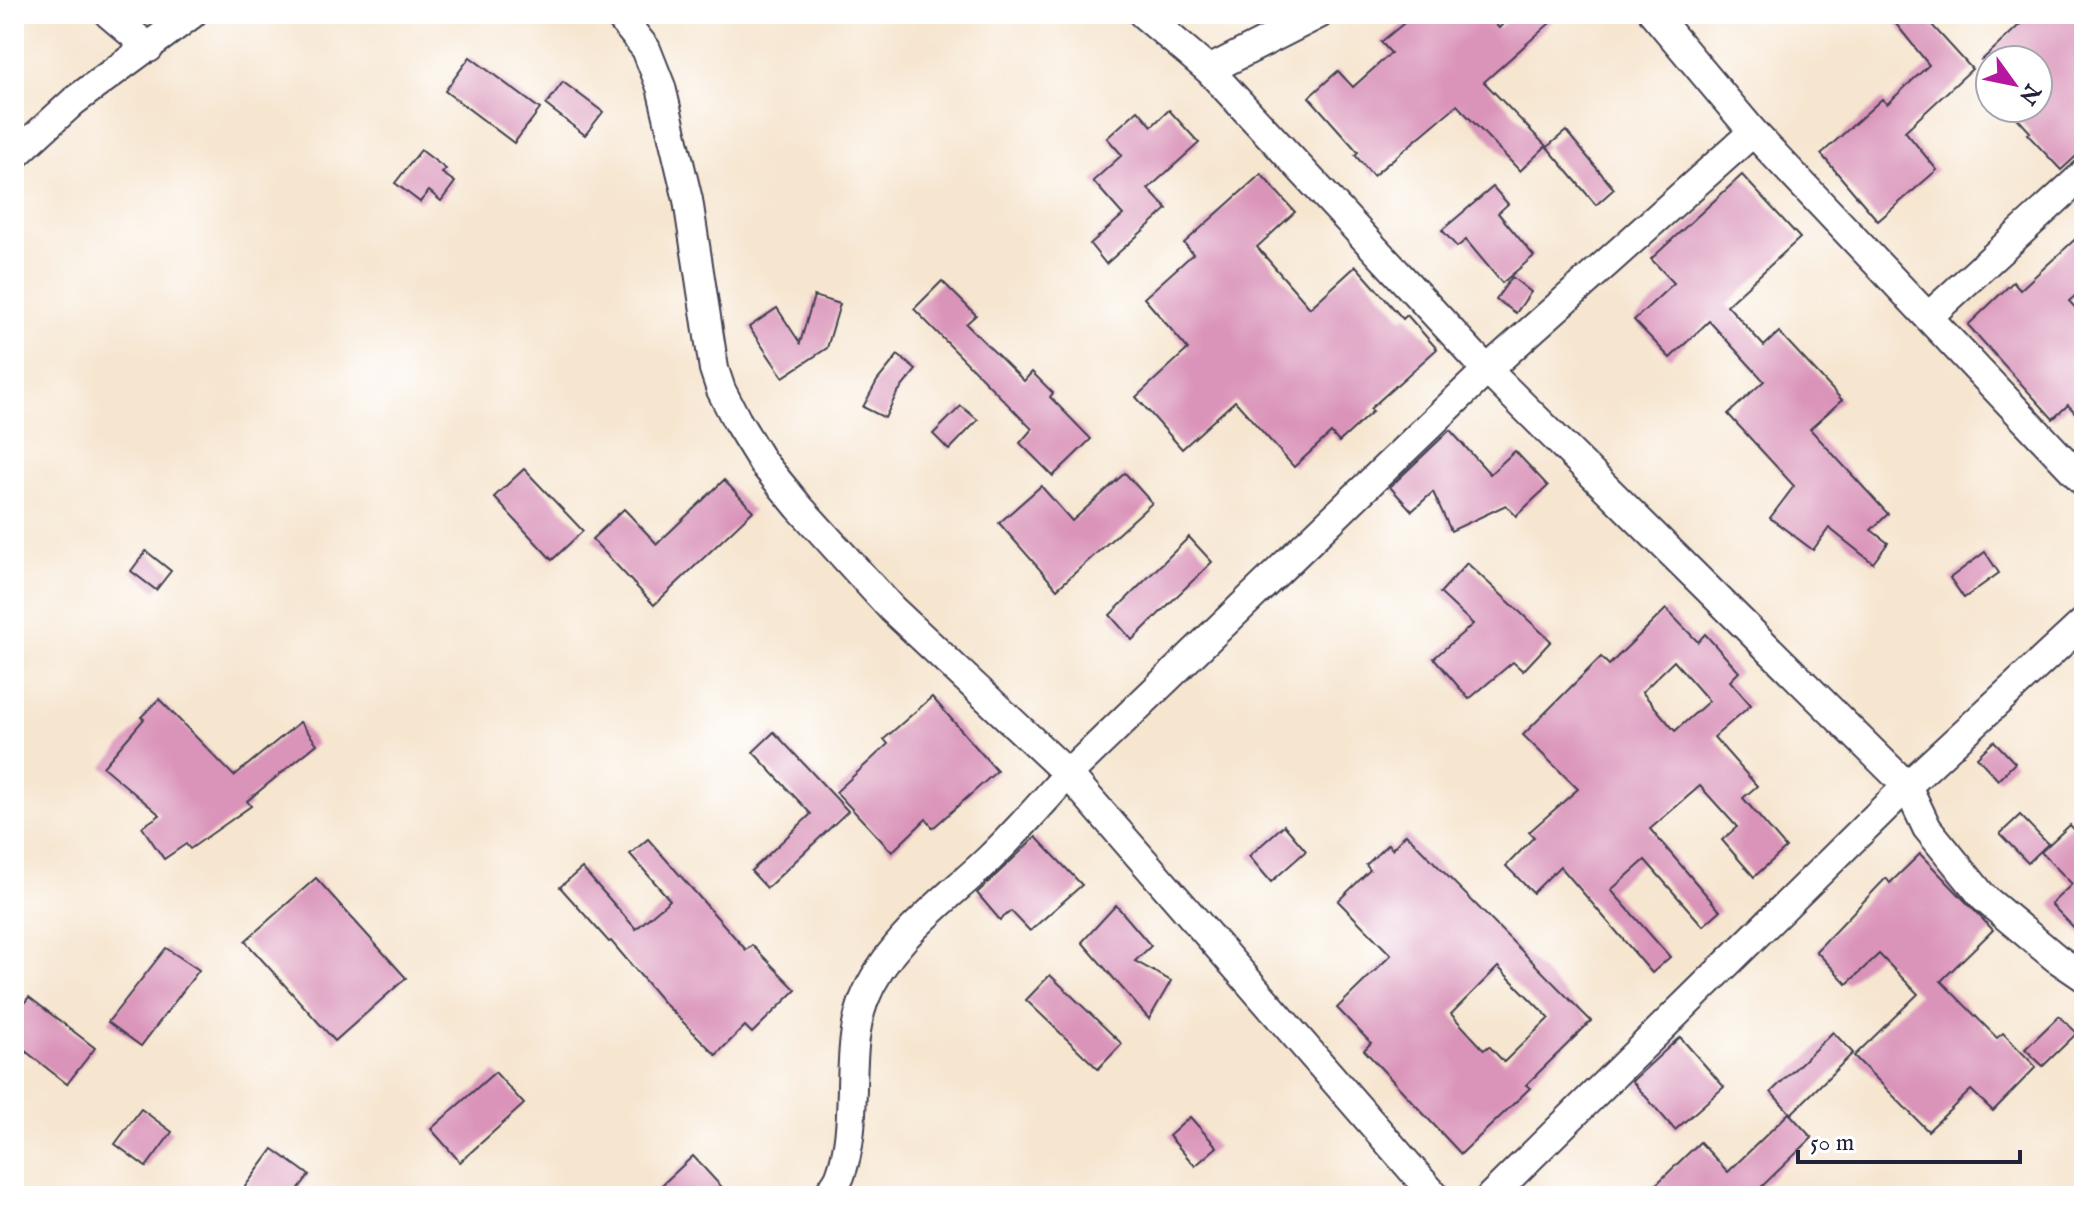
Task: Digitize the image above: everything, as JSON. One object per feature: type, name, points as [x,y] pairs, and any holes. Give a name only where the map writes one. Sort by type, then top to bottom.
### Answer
[{"type":"street","points":[[109,14],[149,48]]},
{"type":"street","points":[[14,156],[74,101],[192,14]]},
{"type":"street","points":[[618,14],[646,49],[661,87],[688,200],[709,346],[721,390],[763,463],[892,609],[1068,774],[1435,1196]]},
{"type":"street","points":[[1143,14],[1209,70],[1487,370],[1907,786],[1927,828],[1984,898],[2056,958],[2084,977]]},
{"type":"street","points":[[1209,70],[1319,14]]},
{"type":"street","points":[[1654,14],[1753,132],[2084,482]]},
{"type":"street","points":[[827,1196],[840,1177],[848,1136],[859,1020],[871,986],[907,936],[1028,820],[1068,774],[1487,370],[1753,132]]},
{"type":"street","points":[[1928,317],[2084,174]]},
{"type":"street","points":[[1491,1196],[1907,786],[2084,622]]},
{"type":"building","points":[[1415,14],[1487,14],[1499,28],[1514,14],[1560,14],[1484,82],[1546,146],[1520,171],[1457,105],[1373,176],[1355,155],[1358,152],[1309,97],[1338,71],[1353,87],[1391,53],[1381,42]]},
{"type":"building","points":[[1888,14],[1922,14],[1972,69],[1905,131],[1937,170],[1878,221],[1821,154],[1882,99],[1887,104],[1929,65]]},
{"type":"building","points":[[2031,14],[2084,14],[2084,149],[2061,170],[2027,134],[2030,132],[2023,124],[2054,124],[2054,44],[1999,44]]},
{"type":"building","points":[[470,57],[540,109],[514,143],[445,91]]},
{"type":"building","points":[[563,82],[603,112],[585,135],[546,105]]},
{"type":"building","points":[[1138,110],[1152,126],[1169,110],[1199,143],[1148,189],[1167,209],[1106,264],[1090,244],[1123,215],[1093,181],[1122,155],[1107,138]]},
{"type":"building","points":[[1566,131],[1614,189],[1596,205],[1547,147]]},
{"type":"building","points":[[421,150],[446,169],[442,173],[455,182],[441,201],[429,191],[420,202],[395,183]]},
{"type":"building","points":[[1261,174],[1295,212],[1257,247],[1310,308],[1356,266],[1403,319],[1407,315],[1437,349],[1370,409],[1373,411],[1339,442],[1331,433],[1294,467],[1235,401],[1182,449],[1136,397],[1188,349],[1144,298],[1193,254],[1184,243]]},
{"type":"building","points":[[1742,175],[1800,238],[1727,305],[1764,346],[1779,332],[1842,400],[1810,429],[1888,514],[1871,530],[1888,543],[1873,563],[1829,528],[1813,550],[1770,518],[1794,486],[1728,414],[1764,381],[1709,321],[1670,358],[1634,320],[1674,283],[1651,259]]},
{"type":"building","points":[[1493,187],[1508,204],[1498,213],[1534,256],[1502,283],[1466,240],[1457,247],[1442,230]]},
{"type":"building","points":[[2084,231],[2084,288],[2069,301],[2084,317],[2084,422],[2068,405],[2053,419],[1968,325],[2013,282],[2020,290]]},
{"type":"building","points":[[1512,277],[1531,292],[1516,313],[1496,299]]},
{"type":"building","points":[[942,281],[976,315],[966,324],[1024,381],[1032,372],[1053,393],[1050,397],[1091,439],[1053,476],[1020,443],[1032,429],[914,309]]},
{"type":"building","points":[[814,296],[840,304],[827,348],[783,377],[749,327],[777,308],[800,343]]},
{"type":"building","points":[[898,355],[916,370],[897,393],[885,418],[863,407],[877,381]]},
{"type":"building","points":[[961,406],[978,420],[949,450],[933,434]]},
{"type":"building","points":[[1450,430],[1490,474],[1515,451],[1548,486],[1516,516],[1506,505],[1451,531],[1433,492],[1412,511],[1390,487]]},
{"type":"building","points":[[524,469],[583,531],[552,560],[494,497]]},
{"type":"building","points":[[1125,473],[1152,503],[1057,589],[999,523],[1041,486],[1072,521]]},
{"type":"building","points":[[724,480],[753,511],[654,605],[592,539],[624,509],[657,544]]},
{"type":"building","points":[[1189,537],[1212,562],[1132,640],[1110,615]]},
{"type":"building","points":[[146,551],[171,571],[156,590],[131,571]]},
{"type":"building","points":[[1985,552],[1999,573],[1964,598],[1950,578]]},
{"type":"building","points":[[1467,563],[1551,641],[1523,671],[1513,662],[1469,699],[1434,658],[1473,624],[1440,593]]},
{"type":"building","points":[[1666,609],[1698,642],[1705,634],[1739,672],[1730,681],[1751,705],[1714,737],[1757,786],[1743,798],[1786,848],[1754,877],[1722,840],[1737,827],[1700,786],[1650,829],[1720,911],[1703,926],[1645,860],[1611,890],[1670,957],[1652,973],[1560,866],[1533,893],[1506,866],[1534,837],[1529,832],[1578,789],[1523,735],[1601,657],[1609,665]],"holes":[[[1674,661],[1709,701],[1675,731],[1642,692]]]},
{"type":"building","points":[[932,697],[997,771],[933,828],[926,819],[892,852],[836,792],[888,744],[884,739]]},
{"type":"building","points":[[159,699],[234,776],[300,722],[317,744],[247,801],[251,806],[190,849],[186,844],[164,859],[142,827],[160,815],[103,767],[144,719],[141,717]]},
{"type":"building","points":[[774,732],[848,811],[767,888],[751,871],[811,814],[753,752]]},
{"type":"building","points":[[1994,741],[2015,763],[1998,780],[1977,757]]},
{"type":"building","points":[[2020,815],[2048,844],[2028,863],[2000,834]]},
{"type":"building","points":[[1284,825],[1306,851],[1271,882],[1249,856]]},
{"type":"building","points":[[2070,825],[2084,840],[2084,938],[2051,904],[2072,884],[2041,852]]},
{"type":"building","points":[[1406,834],[1591,1021],[1526,1085],[1530,1088],[1461,1154],[1364,1050],[1371,1043],[1337,1008],[1391,955],[1338,901],[1370,870],[1366,865],[1388,844],[1392,849]],"holes":[[[1498,967],[1549,1018],[1504,1062],[1489,1046],[1484,1050],[1451,1014]]]},
{"type":"building","points":[[1036,837],[1082,885],[1030,931],[1011,911],[1000,920],[977,893]]},
{"type":"building","points":[[648,839],[746,950],[752,945],[796,990],[752,1033],[745,1026],[716,1055],[663,1002],[560,887],[582,868],[636,929],[670,900],[630,854]]},
{"type":"building","points":[[1920,854],[1993,930],[1941,981],[1997,1038],[2003,1033],[2036,1067],[1993,1111],[1971,1090],[1928,1131],[1854,1056],[1918,994],[1879,954],[1847,984],[1816,951],[1886,878],[1890,883]]},
{"type":"building","points":[[316,878],[406,978],[335,1041],[245,941]]},
{"type":"building","points":[[1116,905],[1151,946],[1135,961],[1171,981],[1149,1019],[1082,942]]},
{"type":"building","points":[[166,948],[199,970],[141,1046],[108,1022]]},
{"type":"building","points":[[1050,975],[1122,1044],[1098,1069],[1026,1000]]},
{"type":"building","points":[[29,997],[95,1048],[67,1084],[14,1042],[14,1016]]},
{"type":"building","points":[[2059,1016],[2077,1033],[2043,1066],[2025,1049]]},
{"type":"building","points":[[1833,1032],[1853,1053],[1791,1114],[1771,1092]]},
{"type":"building","points":[[1680,1037],[1724,1087],[1675,1130],[1632,1081]]},
{"type":"building","points":[[495,1072],[524,1104],[460,1162],[431,1129]]},
{"type":"building","points":[[141,1109],[172,1132],[146,1167],[115,1144]]},
{"type":"building","points":[[1789,1113],[1812,1138],[1752,1196],[1644,1196],[1700,1142],[1728,1172]]},
{"type":"building","points":[[1190,1117],[1217,1147],[1195,1166],[1169,1136]]},
{"type":"building","points":[[273,1149],[309,1175],[293,1196],[238,1196]]},
{"type":"building","points":[[693,1156],[730,1196],[650,1196]]}]
